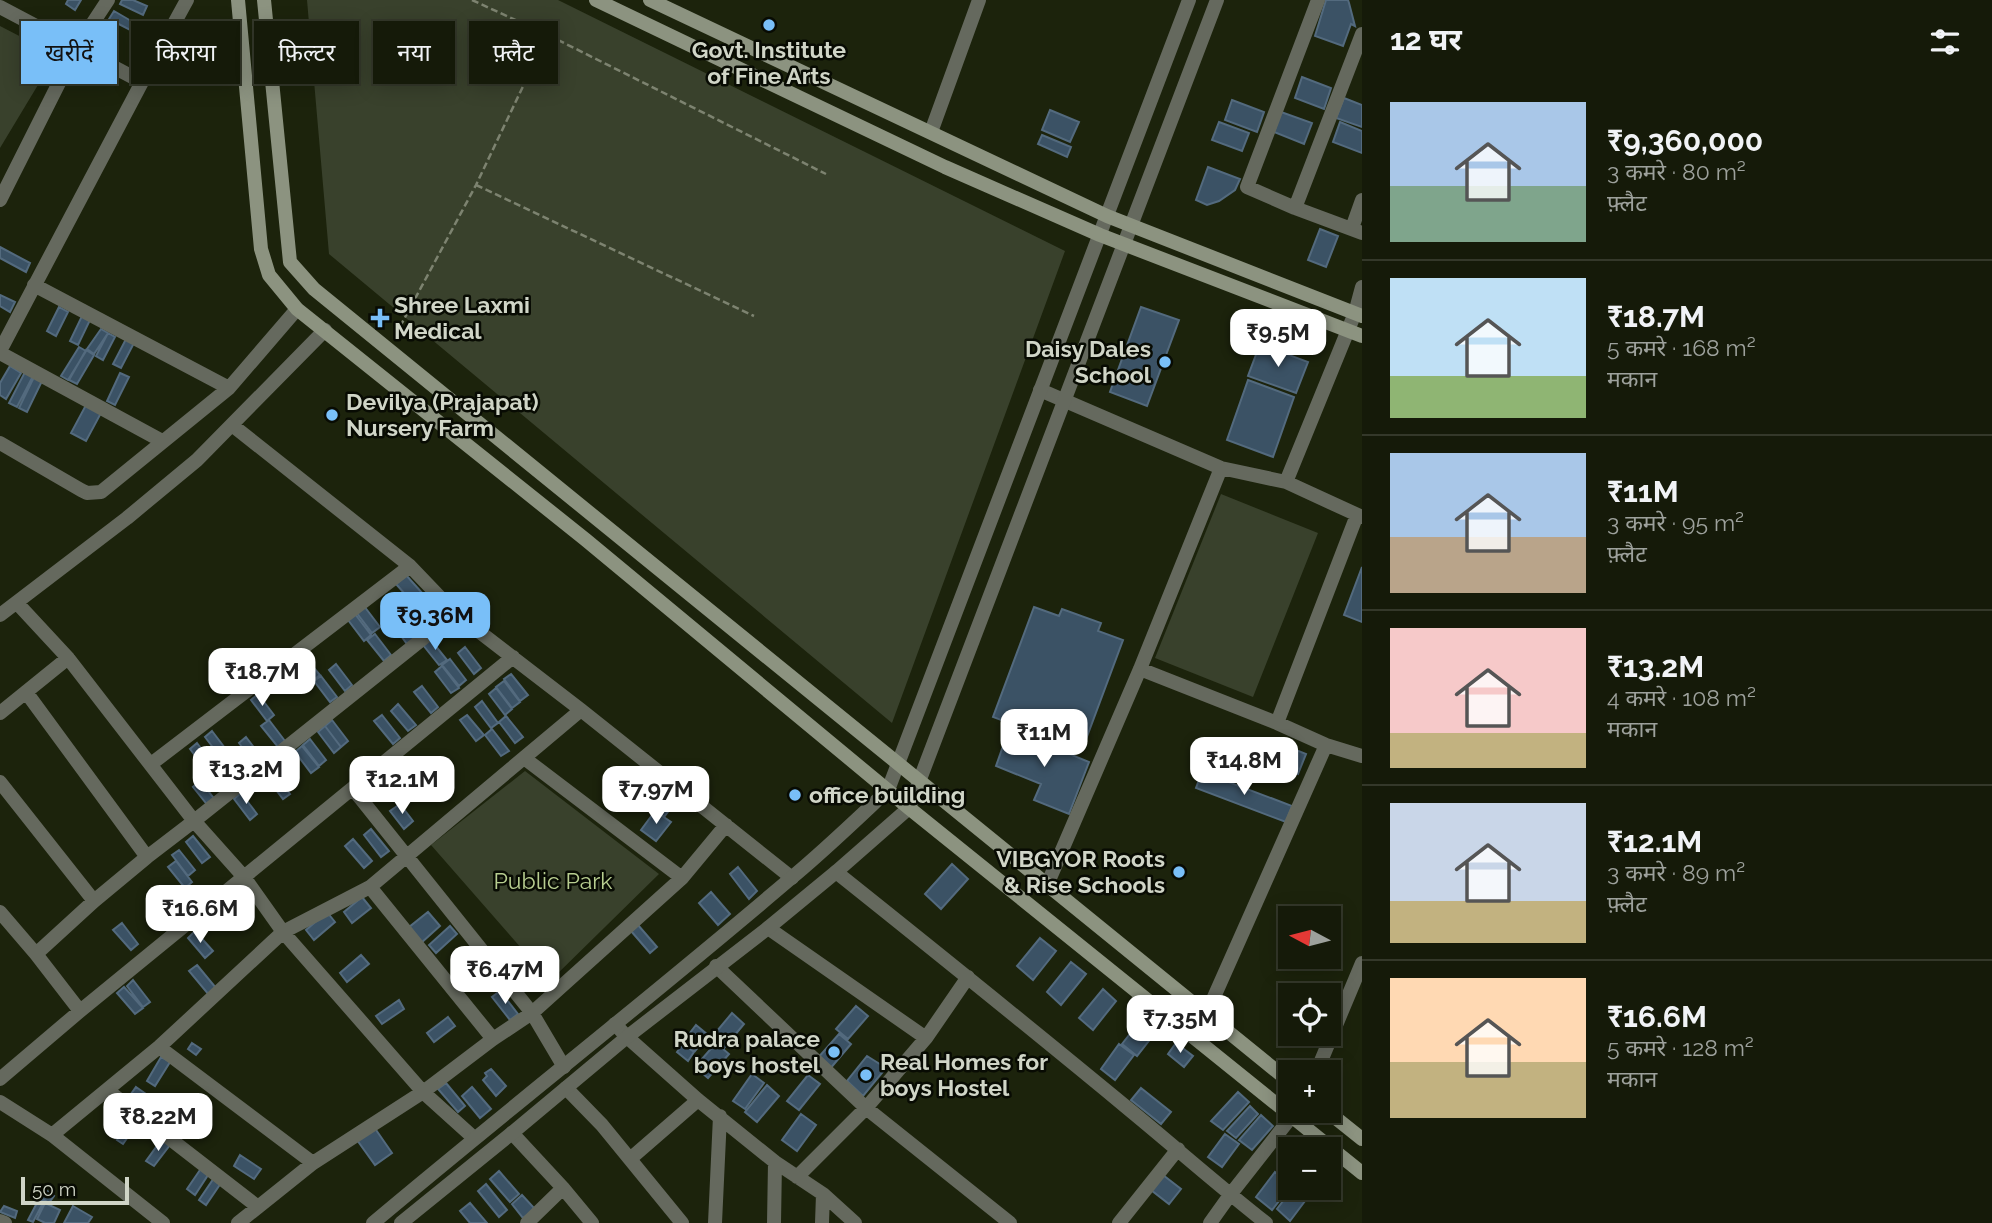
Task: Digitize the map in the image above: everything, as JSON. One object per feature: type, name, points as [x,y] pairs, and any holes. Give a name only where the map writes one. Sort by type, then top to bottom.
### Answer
[{"type":"main road","points":[[238,0],[261,249],[269,275],[297,309],[586,540],[909,808],[1278,1105]]},
{"type":"main road","points":[[264,0],[290,262],[314,289],[1278,1072]]},
{"type":"main road","points":[[596,0],[945,167],[1100,235],[1362,336]]},
{"type":"main road","points":[[650,0],[1107,216],[1358,315]]},
{"type":"main road","points":[[1341,1122],[1362,1139]]},
{"type":"main road","points":[[1301,1123],[1362,1173]]},
{"type":"street","points":[[94,21],[108,0]]},
{"type":"street","points":[[175,21],[187,0]]},
{"type":"street","points":[[931,132],[979,0]]},
{"type":"street","points":[[373,1223],[792,878],[888,790],[1189,0]]},
{"type":"street","points":[[406,1222],[627,1037],[768,928],[909,808],[1217,0]]},
{"type":"street","points":[[1318,0],[1247,187],[1357,231],[1362,200]]},
{"type":"street","points":[[0,7],[27,21]]},
{"type":"street","points":[[1294,208],[1362,34]]},
{"type":"street","points":[[0,200],[58,84]]},
{"type":"street","points":[[141,84],[0,352],[162,441]]},
{"type":"street","points":[[34,285],[229,388]]},
{"type":"street","points":[[1286,482],[1347,331],[1358,315],[1362,287]]},
{"type":"street","points":[[0,443],[81,490],[94,493],[105,489],[229,388],[297,309]]},
{"type":"street","points":[[0,615],[197,460],[325,330]]},
{"type":"street","points":[[1040,390],[1221,468],[1286,482],[1359,516],[1277,723]]},
{"type":"street","points":[[232,425],[410,566],[455,613],[792,878]]},
{"type":"street","points":[[1047,885],[1140,669],[1221,468]]},
{"type":"street","points":[[151,764],[410,566]]},
{"type":"street","points":[[17,603],[68,658],[194,821],[244,877],[283,932],[422,1092],[474,1138]]},
{"type":"street","points":[[36,954],[147,857],[455,613]]},
{"type":"street","points":[[0,1079],[513,657]]},
{"type":"street","points":[[0,713],[68,658]]},
{"type":"street","points":[[1140,669],[1326,745],[1362,756]]},
{"type":"street","points":[[26,692],[147,857]]},
{"type":"street","points":[[52,1135],[159,1047],[283,932],[370,887],[581,710]]},
{"type":"street","points":[[1206,1015],[1326,745]]},
{"type":"street","points":[[524,758],[682,878]]},
{"type":"street","points":[[0,782],[94,901]]},
{"type":"street","points":[[353,789],[532,1013],[564,1067]]},
{"type":"street","points":[[238,1223],[313,1163],[422,1092],[532,1013],[682,878],[726,825]]},
{"type":"street","points":[[836,872],[968,977],[1266,1223]]},
{"type":"street","points":[[370,887],[493,1040]]},
{"type":"street","points":[[0,912],[80,1011]]},
{"type":"street","points":[[768,928],[926,1038]]},
{"type":"street","points":[[1321,1060],[1362,963]]},
{"type":"street","points":[[716,966],[866,1108],[1010,1223]]},
{"type":"street","points":[[797,1177],[866,1108],[926,1038],[968,977]]},
{"type":"street","points":[[615,1024],[698,1100],[775,1162],[823,1194],[855,1223]]},
{"type":"street","points":[[159,1047],[313,1163]]},
{"type":"street","points":[[566,1087],[602,1125],[682,1223]]},
{"type":"street","points":[[107,1090],[258,1207]]},
{"type":"street","points":[[630,1159],[698,1100]]},
{"type":"street","points":[[0,1102],[52,1135],[163,1223]]},
{"type":"street","points":[[715,1223],[720,1116]]},
{"type":"street","points":[[1210,1223],[1287,1123]]},
{"type":"street","points":[[512,1133],[592,1223]]},
{"type":"street","points":[[1119,1223],[1178,1149]]},
{"type":"street","points":[[774,1223],[775,1162]]},
{"type":"street","points":[[527,1223],[563,1188]]},
{"type":"street","points":[[822,1223],[823,1194]]},
{"type":"street","points":[[0,1221],[5,1223]]},
{"type":"path","points":[[472,0],[518,21]]},
{"type":"path","points":[[558,40],[826,174]]},
{"type":"path","points":[[389,348],[476,186],[525,84]]},
{"type":"path","points":[[476,186],[754,316]]},
{"type":"green space","points":[[307,0],[558,0],[1065,251],[892,723],[329,254],[314,84],[359,84],[359,21],[309,21]]},
{"type":"green space","points":[[0,26],[21,37],[21,84],[39,84],[0,148]]},
{"type":"green space","points":[[1221,494],[1318,533],[1253,697],[1155,658]]},
{"type":"green space","name":"Public Park","points":[[525,771],[659,874],[550,981],[431,845]]},
{"type":"building","points":[[68,0],[81,0],[75,10],[66,4]]},
{"type":"building","points":[[122,0],[133,0],[147,6],[143,15],[120,4]]},
{"type":"building","points":[[1326,0],[1348,0],[1355,26],[1351,24],[1343,46],[1315,36]]},
{"type":"building","points":[[114,11],[131,21],[131,30],[117,21],[109,19]]},
{"type":"building","points":[[1302,77],[1331,88],[1324,109],[1295,98]]},
{"type":"building","points":[[1344,98],[1362,105],[1362,127],[1336,118]]},
{"type":"building","points":[[1232,100],[1264,112],[1257,132],[1225,120]]},
{"type":"building","points":[[1050,110],[1079,122],[1070,142],[1042,130]]},
{"type":"building","points":[[1281,112],[1312,123],[1304,144],[1274,132]]},
{"type":"building","points":[[1219,122],[1249,133],[1242,151],[1212,140]]},
{"type":"building","points":[[1340,122],[1362,131],[1362,153],[1333,142]]},
{"type":"building","points":[[1042,135],[1071,147],[1067,157],[1038,144]]},
{"type":"building","points":[[1208,167],[1240,179],[1235,190],[1219,201],[1207,205],[1196,200]]},
{"type":"building","points":[[1320,229],[1338,236],[1326,267],[1308,260]]},
{"type":"building","points":[[0,247],[30,263],[26,272],[0,258]]},
{"type":"building","points":[[0,295],[15,302],[10,312],[0,306]]},
{"type":"building","points":[[59,307],[68,312],[56,336],[47,331]]},
{"type":"building","points":[[1141,307],[1179,320],[1147,406],[1110,392]]},
{"type":"building","points":[[82,316],[90,320],[78,345],[70,341]]},
{"type":"building","points":[[101,329],[108,333],[94,354],[87,349]]},
{"type":"building","points":[[108,333],[115,337],[103,360],[96,356]]},
{"type":"building","points":[[126,339],[134,343],[121,368],[113,364]]},
{"type":"building","points":[[1260,344],[1308,362],[1296,393],[1248,376]]},
{"type":"building","points":[[79,347],[86,351],[68,380],[61,376]]},
{"type":"building","points":[[86,350],[94,355],[77,384],[69,380]]},
{"type":"building","points":[[10,366],[21,373],[6,399],[0,395],[0,383]]},
{"type":"building","points":[[25,372],[33,376],[17,407],[9,403]]},
{"type":"building","points":[[120,373],[129,377],[115,405],[107,401]]},
{"type":"building","points":[[34,377],[42,381],[27,412],[19,408]]},
{"type":"building","points":[[1248,380],[1294,397],[1273,457],[1227,440]]},
{"type":"building","points":[[86,405],[101,413],[86,441],[71,433]]},
{"type":"building","points":[[1362,567],[1362,622],[1344,615]]},
{"type":"building","points":[[406,575],[423,594],[413,603],[396,584]]},
{"type":"building","points":[[364,606],[380,627],[372,633],[356,612]]},
{"type":"building","points":[[1034,607],[1059,616],[1062,609],[1101,623],[1098,631],[1123,640],[1082,750],[993,717]]},
{"type":"building","points":[[355,614],[371,635],[364,641],[348,620]]},
{"type":"building","points":[[399,617],[415,638],[407,644],[391,622]]},
{"type":"building","points":[[375,634],[391,655],[384,661],[367,640]]},
{"type":"building","points":[[430,639],[447,660],[439,665],[423,645]]},
{"type":"building","points":[[465,647],[481,668],[474,674],[458,653]]},
{"type":"building","points":[[303,655],[320,675],[312,681],[296,660]]},
{"type":"building","points":[[450,659],[466,680],[459,686],[442,665]]},
{"type":"building","points":[[296,664],[312,685],[305,691],[289,670]]},
{"type":"building","points":[[336,664],[352,685],[345,691],[329,670]]},
{"type":"building","points":[[442,666],[459,688],[451,693],[435,672]]},
{"type":"building","points":[[511,674],[528,695],[520,701],[504,679]]},
{"type":"building","points":[[321,676],[337,697],[330,702],[314,681]]},
{"type":"building","points":[[504,681],[520,702],[512,708],[496,687]]},
{"type":"building","points":[[422,686],[438,707],[431,713],[414,692]]},
{"type":"building","points":[[496,688],[512,709],[505,715],[489,694]]},
{"type":"building","points":[[258,694],[274,715],[267,721],[251,700]]},
{"type":"building","points":[[482,701],[498,723],[491,728],[475,707]]},
{"type":"building","points":[[398,704],[416,725],[408,731],[391,711]]},
{"type":"building","points":[[382,715],[400,738],[393,744],[374,721]]},
{"type":"building","points":[[467,715],[484,735],[476,741],[460,720]]},
{"type":"building","points":[[506,716],[523,737],[515,743],[499,722]]},
{"type":"building","points":[[269,720],[285,741],[278,747],[261,726]]},
{"type":"building","points":[[332,720],[348,741],[341,747],[325,726]]},
{"type":"building","points":[[325,726],[341,747],[334,753],[318,732]]},
{"type":"building","points":[[492,729],[509,751],[501,756],[485,735]]},
{"type":"building","points":[[1009,729],[1089,762],[1069,814],[1034,800],[1041,784],[996,766]]},
{"type":"building","points":[[212,731],[228,752],[221,758],[205,737]]},
{"type":"building","points":[[246,737],[262,758],[255,764],[239,743]]},
{"type":"building","points":[[310,739],[326,760],[319,766],[303,745]]},
{"type":"building","points":[[1269,739],[1306,754],[1298,774],[1261,760]]},
{"type":"building","points":[[197,743],[213,764],[206,770],[190,749]]},
{"type":"building","points":[[302,746],[319,767],[311,773],[295,752]]},
{"type":"building","points":[[397,769],[415,791],[408,797],[389,775]]},
{"type":"building","points":[[1202,772],[1292,806],[1286,822],[1196,788]]},
{"type":"building","points":[[274,773],[290,794],[283,799],[267,778]]},
{"type":"building","points":[[200,781],[217,802],[209,807],[193,787]]},
{"type":"building","points":[[674,791],[680,796],[664,817],[656,810]]},
{"type":"building","points":[[241,793],[257,814],[250,820],[234,799]]},
{"type":"building","points":[[400,804],[413,821],[404,829],[390,811]]},
{"type":"building","points":[[655,811],[671,822],[656,841],[641,830]]},
{"type":"building","points":[[371,829],[389,851],[381,857],[364,835]]},
{"type":"building","points":[[193,836],[210,857],[202,863],[186,842]]},
{"type":"building","points":[[353,839],[372,861],[364,868],[345,846]]},
{"type":"building","points":[[179,850],[195,870],[188,876],[172,855]]},
{"type":"building","points":[[176,861],[192,882],[185,888],[168,867]]},
{"type":"building","points":[[952,864],[968,879],[941,909],[925,894]]},
{"type":"building","points":[[738,867],[757,891],[749,899],[730,874]]},
{"type":"building","points":[[711,892],[730,914],[718,925],[699,903]]},
{"type":"building","points":[[362,897],[371,908],[352,923],[344,912]]},
{"type":"building","points":[[231,899],[248,917],[241,924],[224,905]]},
{"type":"building","points":[[327,912],[335,922],[314,940],[306,930]]},
{"type":"building","points":[[428,912],[440,926],[421,943],[408,928]]},
{"type":"building","points":[[122,923],[138,944],[131,950],[113,930]]},
{"type":"building","points":[[638,925],[657,947],[650,953],[631,931]]},
{"type":"building","points":[[450,926],[457,934],[436,953],[429,945]]},
{"type":"building","points":[[195,931],[213,951],[205,958],[188,938]]},
{"type":"building","points":[[1040,938],[1056,951],[1033,980],[1017,966]]},
{"type":"building","points":[[361,955],[369,964],[347,982],[340,973]]},
{"type":"building","points":[[1071,962],[1086,974],[1061,1005],[1047,992]]},
{"type":"building","points":[[197,965],[216,988],[209,995],[189,971]]},
{"type":"building","points":[[133,980],[150,1002],[143,1007],[127,986]]},
{"type":"building","points":[[124,987],[143,1008],[135,1014],[117,993]]},
{"type":"building","points":[[1103,989],[1116,1001],[1093,1030],[1079,1018]]},
{"type":"building","points":[[500,991],[518,1014],[510,1020],[492,997]]},
{"type":"building","points":[[399,1000],[404,1009],[382,1024],[376,1016]]},
{"type":"building","points":[[856,1006],[868,1016],[848,1039],[836,1029]]},
{"type":"building","points":[[732,1013],[744,1024],[724,1048],[712,1037]]},
{"type":"building","points":[[1144,1016],[1159,1028],[1137,1056],[1122,1044]]},
{"type":"building","points":[[448,1017],[455,1026],[434,1042],[427,1033]]},
{"type":"building","points":[[696,1025],[708,1035],[695,1051],[683,1042]]},
{"type":"building","name":"Rudra palace boys hostel","points":[[839,1034],[851,1044],[829,1070],[817,1059]]},
{"type":"building","points":[[192,1043],[201,1049],[196,1055],[188,1049]]},
{"type":"building","points":[[716,1043],[729,1054],[708,1078],[695,1067]]},
{"type":"building","points":[[1176,1043],[1193,1056],[1184,1067],[1168,1054]]},
{"type":"building","points":[[683,1044],[694,1052],[688,1061],[677,1052]]},
{"type":"building","points":[[1119,1044],[1134,1055],[1115,1080],[1101,1069]]},
{"type":"building","name":"Real Homes for boys Hostel","points":[[867,1056],[886,1068],[863,1096],[847,1081]]},
{"type":"building","points":[[161,1057],[170,1062],[155,1086],[147,1081]]},
{"type":"building","points":[[491,1069],[506,1086],[496,1096],[483,1080],[487,1076],[485,1073]]},
{"type":"building","points":[[752,1074],[764,1083],[745,1109],[733,1101]]},
{"type":"building","points":[[808,1075],[820,1084],[799,1110],[787,1101]]},
{"type":"building","points":[[446,1083],[465,1106],[458,1112],[438,1089]]},
{"type":"building","points":[[767,1085],[779,1096],[757,1122],[745,1112]]},
{"type":"building","points":[[136,1087],[146,1094],[142,1101],[131,1094]]},
{"type":"building","points":[[472,1087],[491,1109],[480,1118],[462,1096]]},
{"type":"building","points":[[1141,1088],[1171,1112],[1161,1124],[1131,1100]]},
{"type":"building","points":[[1238,1092],[1249,1102],[1223,1130],[1211,1121]]},
{"type":"building","points":[[1250,1106],[1258,1114],[1236,1138],[1227,1131]]},
{"type":"building","points":[[123,1109],[132,1114],[115,1138],[106,1131]]},
{"type":"building","points":[[801,1114],[816,1125],[797,1151],[782,1140]]},
{"type":"building","points":[[1261,1115],[1273,1126],[1252,1150],[1239,1140]]},
{"type":"building","points":[[132,1118],[138,1123],[123,1144],[117,1140]]},
{"type":"building","points":[[374,1127],[392,1153],[375,1165],[357,1140]]},
{"type":"building","points":[[1225,1134],[1239,1144],[1222,1167],[1208,1157]]},
{"type":"building","points":[[162,1139],[170,1145],[154,1166],[146,1161]]},
{"type":"building","points":[[240,1155],[261,1169],[254,1179],[234,1166]]},
{"type":"building","points":[[202,1167],[210,1172],[195,1195],[187,1189]]},
{"type":"building","points":[[499,1171],[519,1194],[510,1202],[490,1179]]},
{"type":"building","points":[[1275,1172],[1278,1174],[1280,1200],[1272,1210],[1256,1197]]},
{"type":"building","points":[[1163,1175],[1181,1189],[1169,1204],[1151,1190]]},
{"type":"building","points":[[214,1178],[221,1183],[206,1205],[199,1200]]},
{"type":"building","points":[[486,1184],[507,1210],[499,1217],[478,1191]]},
{"type":"building","points":[[46,1190],[54,1196],[49,1203],[41,1198]]},
{"type":"building","points":[[522,1195],[535,1209],[523,1218],[512,1204]]},
{"type":"building","points":[[39,1199],[44,1201],[33,1222],[28,1220]]},
{"type":"building","points":[[1284,1200],[1306,1200],[1290,1221],[1277,1209]]},
{"type":"building","points":[[45,1203],[60,1210],[54,1223],[37,1219]]},
{"type":"building","points":[[470,1203],[487,1223],[470,1223],[460,1211]]},
{"type":"building","points":[[4,1206],[17,1211],[15,1218],[0,1212]]},
{"type":"building","points":[[73,1206],[92,1217],[88,1223],[64,1223]]},
{"type":"place","name":"Govt. Institute of Fine Arts","points":[[769,25]]},
{"type":"place","name":"Shree Laxmi Medical","points":[[380,318]]},
{"type":"place","name":"Daisy Dales School","points":[[1165,362]]},
{"type":"place","name":"Devilya (Prajapat) Nursery Farm","points":[[332,415]]},
{"type":"place","name":"office building","points":[[795,795]]},
{"type":"place","name":"VIBGYOR Roots & Rise Schools","points":[[1179,872]]},
{"type":"place","name":"Rudra palace boys hostel","points":[[834,1052]]},
{"type":"place","name":"Real Homes for boys Hostel","points":[[866,1075]]}]
